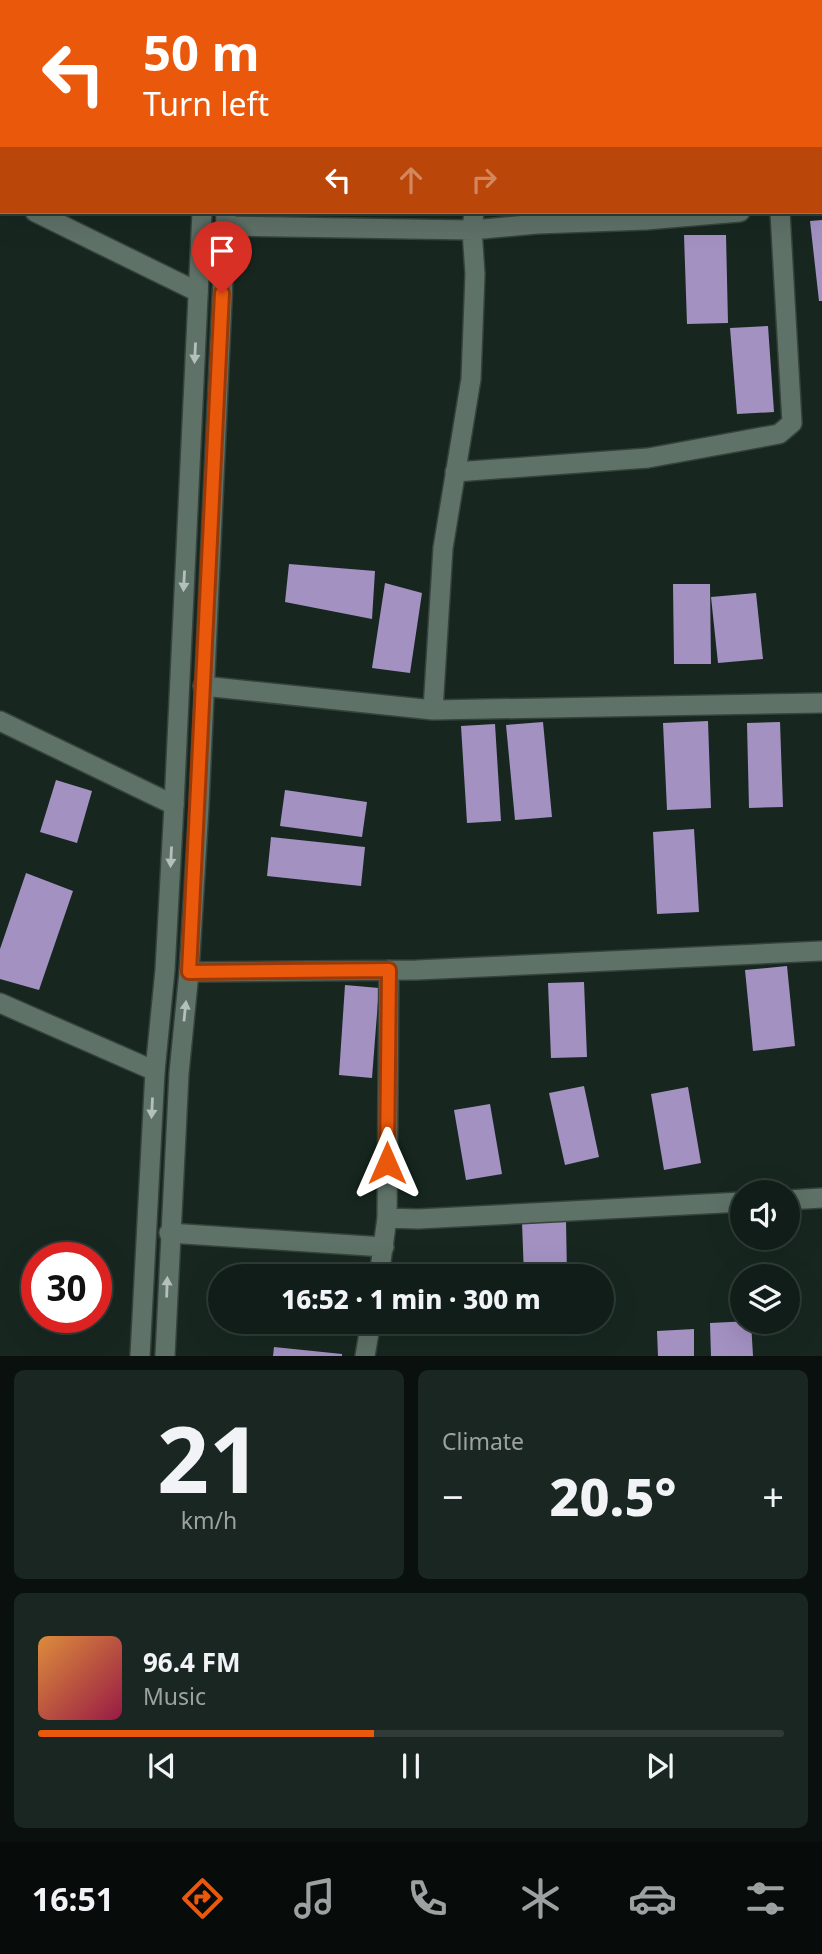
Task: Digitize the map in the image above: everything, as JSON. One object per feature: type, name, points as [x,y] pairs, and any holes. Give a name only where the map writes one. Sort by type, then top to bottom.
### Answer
[{"type":"street","points":[[39,214],[198,292]]},
{"type":"street","points":[[140,1356],[155,1071],[165,970],[174,805],[202,214]]},
{"type":"street","points":[[164,1356],[179,1073],[189,972],[226,219],[537,224],[716,214]]},
{"type":"street","points":[[455,472],[648,458],[757,439],[787,430],[792,423],[780,214]]},
{"type":"street","points":[[433,710],[443,548],[471,379],[475,274],[473,221]]},
{"type":"street","points":[[203,687],[433,710],[822,703]]},
{"type":"street","points":[[0,721],[174,805]]},
{"type":"street","points":[[189,972],[389,970],[822,951]]},
{"type":"street","points":[[381,1264],[387,1218],[389,970]]},
{"type":"street","points":[[0,1003],[155,1071]]},
{"type":"street","points":[[800,1199],[822,1198]]},
{"type":"street","points":[[387,1218],[418,1219],[730,1203]]},
{"type":"street","points":[[169,1233],[384,1247]]},
{"type":"street","points":[[365,1356],[369,1334]]},
{"type":"building","points":[[822,220],[822,301],[819,301],[810,221]]},
{"type":"building","points":[[684,235],[726,235],[728,323],[687,324]]},
{"type":"building","points":[[768,326],[774,412],[737,414],[730,328]]},
{"type":"building","points":[[289,564],[375,571],[372,619],[285,602]]},
{"type":"building","points":[[385,583],[422,593],[410,673],[372,668]]},
{"type":"building","points":[[673,584],[710,584],[711,664],[674,664]]},
{"type":"building","points":[[756,593],[763,659],[718,663],[711,597]]},
{"type":"building","points":[[708,721],[711,808],[667,810],[663,723]]},
{"type":"building","points":[[543,722],[552,817],[515,820],[506,725]]},
{"type":"building","points":[[780,722],[783,807],[749,808],[747,723]]},
{"type":"building","points":[[495,724],[501,821],[467,823],[461,726]]},
{"type":"building","points":[[56,780],[92,791],[77,843],[40,832]]},
{"type":"building","points":[[285,790],[367,802],[362,837],[280,826]]},
{"type":"building","points":[[694,829],[699,912],[657,914],[653,832]]},
{"type":"building","points":[[271,837],[365,847],[361,886],[267,876]]},
{"type":"building","points":[[26,873],[73,891],[39,990],[0,979],[0,949]]},
{"type":"building","points":[[787,966],[795,1046],[753,1051],[745,970]]},
{"type":"building","points":[[584,982],[587,1057],[551,1058],[548,983]]},
{"type":"building","points":[[345,985],[379,988],[372,1078],[339,1075]]},
{"type":"building","points":[[584,1086],[599,1157],[565,1165],[549,1093]]},
{"type":"building","points":[[688,1087],[701,1163],[664,1170],[651,1094]]},
{"type":"building","points":[[490,1104],[502,1174],[466,1180],[454,1110]]},
{"type":"building","points":[[566,1221],[567,1264],[524,1264],[522,1222]]},
{"type":"building","points":[[730,1322],[730,1334],[752,1334],[753,1356],[711,1356],[710,1323]]},
{"type":"building","points":[[694,1329],[694,1356],[658,1356],[657,1331]]},
{"type":"building","points":[[274,1347],[342,1354],[342,1356],[273,1356]]},
{"type":"route","points":[[222,293],[189,972],[389,970],[387,1163]]}]
